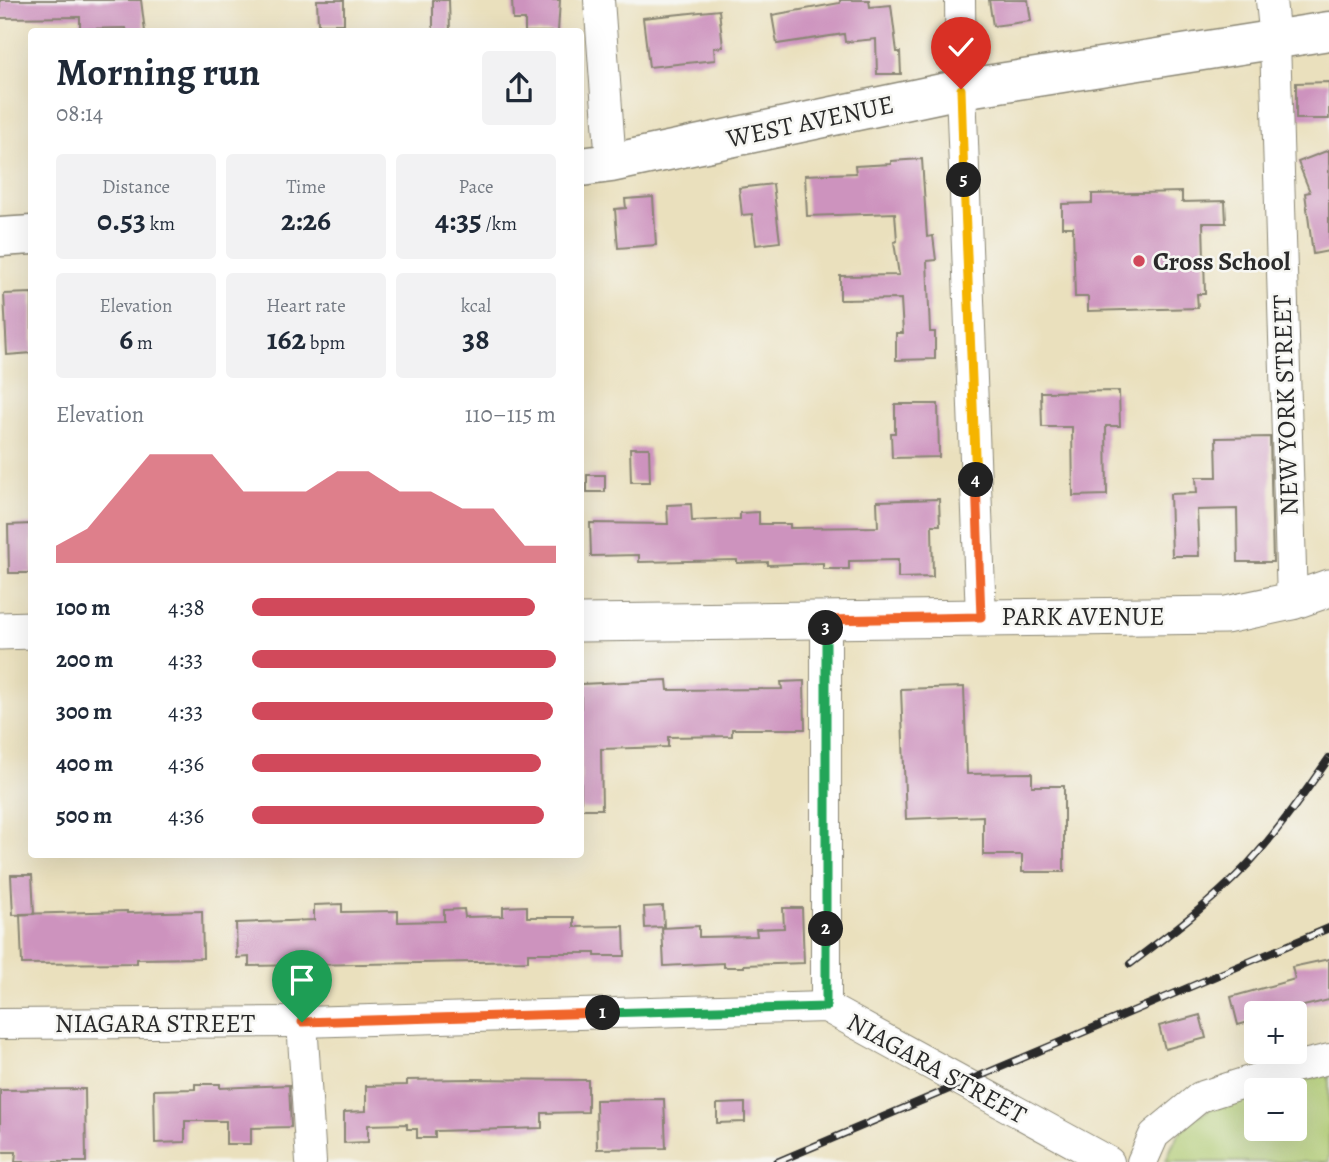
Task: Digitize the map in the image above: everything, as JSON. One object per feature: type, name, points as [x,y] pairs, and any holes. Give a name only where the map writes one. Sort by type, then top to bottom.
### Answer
[{"type":"highway","name":"WEST AVENUE","points":[[596,165],[961,89],[1329,31]]},
{"type":"highway","points":[[0,237],[28,235]]},
{"type":"main road","name":"PARK AVENUE","points":[[584,623],[1226,615],[1292,601],[1329,588]]},
{"type":"main road","points":[[0,631],[28,630]]},
{"type":"street","points":[[596,165],[599,0]]},
{"type":"street","points":[[960,0],[981,617]]},
{"type":"street","name":"NEW YORK STREET","points":[[1271,0],[1275,41],[1292,601]]},
{"type":"street","points":[[826,620],[826,1007]]},
{"type":"street","name":"NIAGARA STREET","points":[[0,1024],[302,1022],[826,1007],[1109,1162]]},
{"type":"street","points":[[302,1022],[311,1162]]},
{"type":"street","points":[[1142,1162],[1154,1135],[1200,1097],[1290,1068],[1329,1059]]},
{"type":"green space","points":[[1329,1073],[1329,1162],[1166,1162],[1180,1132],[1189,1122],[1212,1108],[1244,1097],[1244,1141],[1307,1141],[1307,1079]]},
{"type":"building","points":[[0,0],[141,0],[144,28],[80,28],[80,17],[0,18]]},
{"type":"building","points":[[317,0],[344,0],[344,24],[318,24]]},
{"type":"building","points":[[433,0],[449,0],[450,28],[433,28]]},
{"type":"building","points":[[512,0],[560,0],[558,28],[525,28],[525,20],[513,20]]},
{"type":"building","points":[[840,0],[869,0],[870,7],[891,5],[897,52],[900,52],[901,74],[877,74],[876,39],[845,42],[844,34],[777,44],[772,15],[840,3]]},
{"type":"building","points":[[989,0],[1028,0],[1031,21],[993,26]]},
{"type":"building","points":[[719,10],[723,47],[714,48],[715,60],[649,67],[643,18]]},
{"type":"building","points":[[1329,82],[1329,119],[1296,119],[1296,83]]},
{"type":"building","points":[[1329,150],[1329,251],[1313,254],[1305,193],[1310,192],[1298,162]]},
{"type":"building","points":[[922,159],[927,237],[933,236],[936,260],[927,261],[930,332],[935,332],[935,359],[896,360],[896,333],[903,333],[901,299],[840,300],[840,276],[899,275],[894,242],[897,241],[895,213],[807,216],[805,175],[856,173],[855,166]]},
{"type":"building","points":[[773,184],[780,242],[756,245],[752,214],[742,215],[739,188]]},
{"type":"building","name":"Cross School","points":[[1182,192],[1182,202],[1225,201],[1226,223],[1203,223],[1205,294],[1197,294],[1198,308],[1088,311],[1088,297],[1075,297],[1073,227],[1062,227],[1062,204],[1092,203],[1092,194]]},
{"type":"building","points":[[653,197],[656,245],[618,248],[615,209],[626,208],[625,199]]},
{"type":"building","points":[[28,293],[28,353],[7,355],[4,294]]},
{"type":"building","points":[[1119,391],[1120,426],[1106,426],[1107,495],[1073,496],[1072,427],[1042,427],[1041,392]]},
{"type":"building","points":[[895,404],[938,404],[939,457],[892,458],[891,433],[895,433]]},
{"type":"building","points":[[1270,437],[1273,562],[1238,562],[1237,509],[1197,510],[1199,556],[1172,556],[1170,494],[1197,493],[1196,477],[1217,477],[1216,438]]},
{"type":"building","points":[[630,448],[649,448],[650,482],[631,482]]},
{"type":"building","points":[[587,475],[605,475],[605,492],[587,492]]},
{"type":"building","points":[[939,499],[940,525],[932,525],[933,577],[898,578],[898,560],[849,561],[849,569],[823,569],[823,563],[768,565],[768,562],[737,563],[737,560],[639,562],[639,555],[591,556],[590,523],[668,524],[667,505],[691,504],[692,521],[740,519],[740,513],[759,512],[759,524],[790,524],[790,528],[878,527],[877,501]]},
{"type":"building","points":[[28,524],[28,573],[9,573],[8,525]]},
{"type":"building","points":[[667,680],[668,690],[782,689],[781,682],[804,681],[805,729],[732,729],[732,736],[668,737],[668,747],[601,749],[602,809],[584,809],[584,684]]},
{"type":"building","points":[[964,687],[967,774],[1032,773],[1032,786],[1064,786],[1064,872],[1022,872],[1022,855],[983,855],[983,816],[906,819],[901,689]]},
{"type":"building","points":[[11,875],[32,875],[34,914],[13,915]]},
{"type":"building","points":[[342,904],[342,912],[398,911],[398,922],[444,921],[444,910],[464,909],[465,917],[503,916],[503,907],[527,906],[527,917],[574,917],[574,927],[624,926],[625,956],[528,953],[528,961],[249,966],[249,957],[237,958],[236,923],[314,920],[314,905]]},
{"type":"building","points":[[663,906],[664,927],[645,928],[644,907]]},
{"type":"building","points":[[783,908],[802,908],[804,963],[744,967],[724,967],[724,963],[664,966],[662,928],[699,926],[699,937],[757,936],[756,929],[784,928]]},
{"type":"building","points":[[202,911],[203,958],[137,959],[137,963],[22,964],[20,914]]},
{"type":"building","points":[[1329,959],[1329,1000],[1307,1005],[1307,1001],[1244,1001],[1244,1023],[1238,1025],[1231,997],[1295,979],[1292,967]]},
{"type":"building","points":[[1200,1015],[1206,1038],[1165,1049],[1159,1026]]},
{"type":"building","points":[[407,1080],[588,1080],[588,1112],[542,1113],[542,1128],[435,1131],[435,1138],[417,1138],[417,1129],[407,1129],[407,1124],[368,1125],[368,1142],[344,1143],[344,1112],[366,1111],[366,1086],[407,1085]]},
{"type":"building","points":[[195,1084],[220,1084],[220,1088],[289,1085],[291,1127],[251,1128],[251,1144],[226,1144],[226,1121],[185,1121],[185,1142],[155,1143],[154,1090],[195,1089]]},
{"type":"building","points":[[85,1089],[86,1162],[15,1162],[16,1152],[0,1152],[0,1090]]},
{"type":"building","points":[[664,1099],[666,1148],[597,1149],[596,1100]]},
{"type":"building","points":[[745,1103],[745,1122],[717,1123],[717,1104]]},
{"type":"railway","points":[[1130,964],[1206,904],[1248,864],[1329,758]]},
{"type":"railway","points":[[777,1162],[1329,928]]},
{"type":"place","name":"Cross School","points":[[1139,261]]},
{"type":"route","points":[[302,1022],[826,1007],[826,620],[981,617],[961,89]]}]
